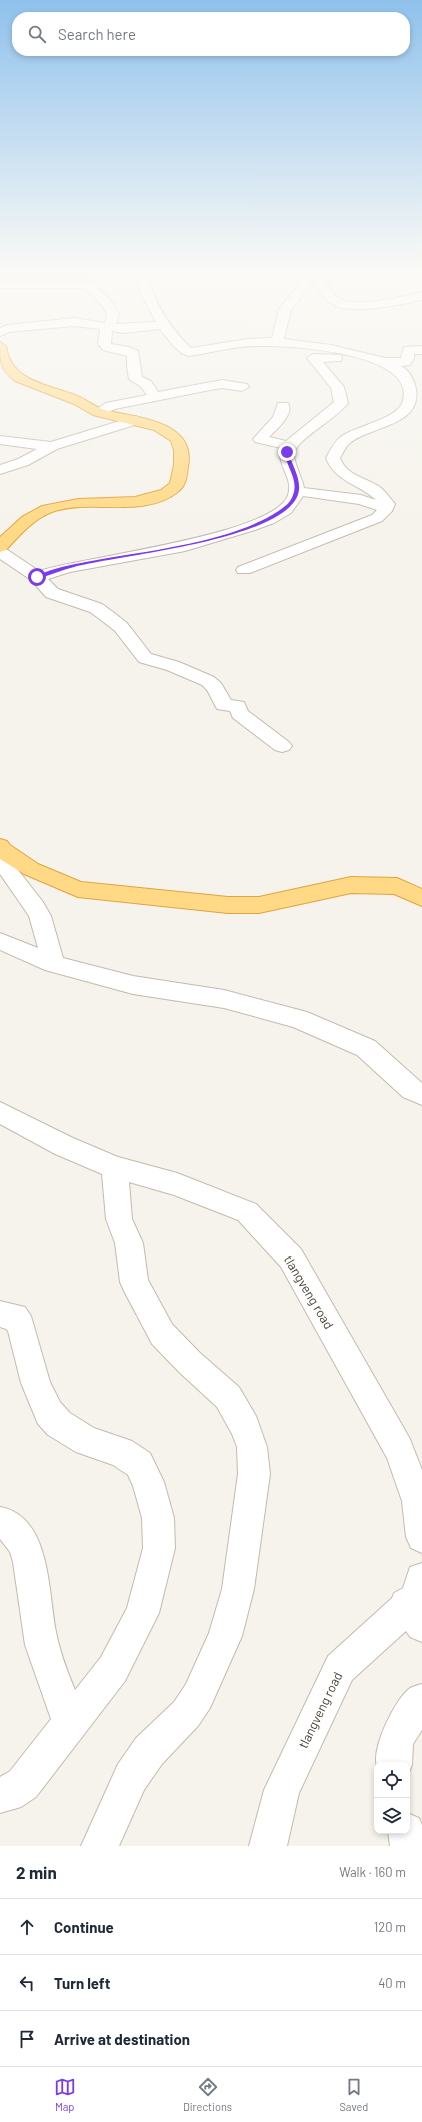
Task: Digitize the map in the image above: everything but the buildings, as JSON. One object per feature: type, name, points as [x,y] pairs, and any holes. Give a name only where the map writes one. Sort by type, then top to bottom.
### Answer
[{"type":"highway","points":[[0,547],[25,521],[48,509],[76,504],[147,500],[167,494],[177,485],[181,465],[182,447],[175,436],[160,428],[136,420],[99,412],[79,401],[20,378],[12,372],[1,357]]},
{"type":"highway","points":[[1,848],[31,869],[78,889],[86,890],[228,904],[259,905],[351,885],[397,886],[422,898]]},
{"type":"street","points":[[134,357],[133,367],[136,379],[146,384],[154,396]]},
{"type":"street","points":[[37,577],[74,566],[187,546],[246,528],[281,512],[290,505],[297,492],[298,486],[295,474],[288,460],[287,452],[289,446],[302,433],[318,423],[341,403],[338,387],[313,358],[346,357]]},
{"type":"street","points":[[366,357],[383,362],[398,370],[407,380],[415,405],[404,410],[388,422],[354,434],[345,440],[333,458],[334,465],[343,474],[382,495],[387,504],[387,508]]},
{"type":"street","points":[[383,362],[405,362],[408,357]]},
{"type":"street","points":[[99,412],[111,406],[154,396],[222,384],[242,387]]},
{"type":"street","points":[[283,406],[283,413],[280,418],[260,439],[289,446]]},
{"type":"street","points":[[0,470],[23,462],[52,446],[136,420]]},
{"type":"street","points":[[0,440],[52,446]]},
{"type":"street","points":[[297,492],[360,500],[387,508]]},
{"type":"street","points":[[244,570],[377,518],[387,508]]},
{"type":"street","points":[[0,552],[37,577],[52,593],[96,608],[107,616],[121,627],[145,658],[174,666],[208,681],[215,687],[224,705],[237,706],[240,714],[282,746]]},
{"type":"street","points":[[1,848],[4,861],[14,881],[40,916],[53,964]]},
{"type":"street","points":[[0,941],[53,964],[133,985],[224,999],[299,1019],[366,1048],[412,1090],[422,1095]]},
{"type":"street","name":"tlangveng road","points":[[0,1112],[64,1146],[114,1167],[177,1184],[247,1212],[292,1258],[399,1450],[418,1501],[422,1537]]},
{"type":"street","points":[[100,1846],[131,1777],[149,1751],[186,1714],[198,1696],[225,1636],[238,1589],[254,1474],[249,1441],[245,1427],[228,1397],[189,1362],[162,1334],[134,1282],[129,1243],[119,1219],[114,1167]]},
{"type":"street","points":[[0,1314],[15,1317],[21,1326],[36,1383],[48,1413],[59,1424],[87,1441],[121,1452],[139,1464],[148,1482],[158,1518],[159,1548],[142,1613],[113,1669],[23,1784],[8,1794],[0,1795]]},
{"type":"street","points":[[0,1524],[3,1523],[16,1532],[26,1550],[41,1644],[70,1722]]},
{"type":"street","name":"tlangveng road","points":[[268,1846],[282,1790],[340,1668],[417,1603]]},
{"type":"street","points":[[393,1762],[400,1730],[422,1701]]},
{"type":"street","points":[[407,1834],[409,1846]]},
{"type":"route","points":[[37,577],[74,566],[187,546],[268,520],[290,505],[298,486],[295,474],[288,460],[287,452]]}]
